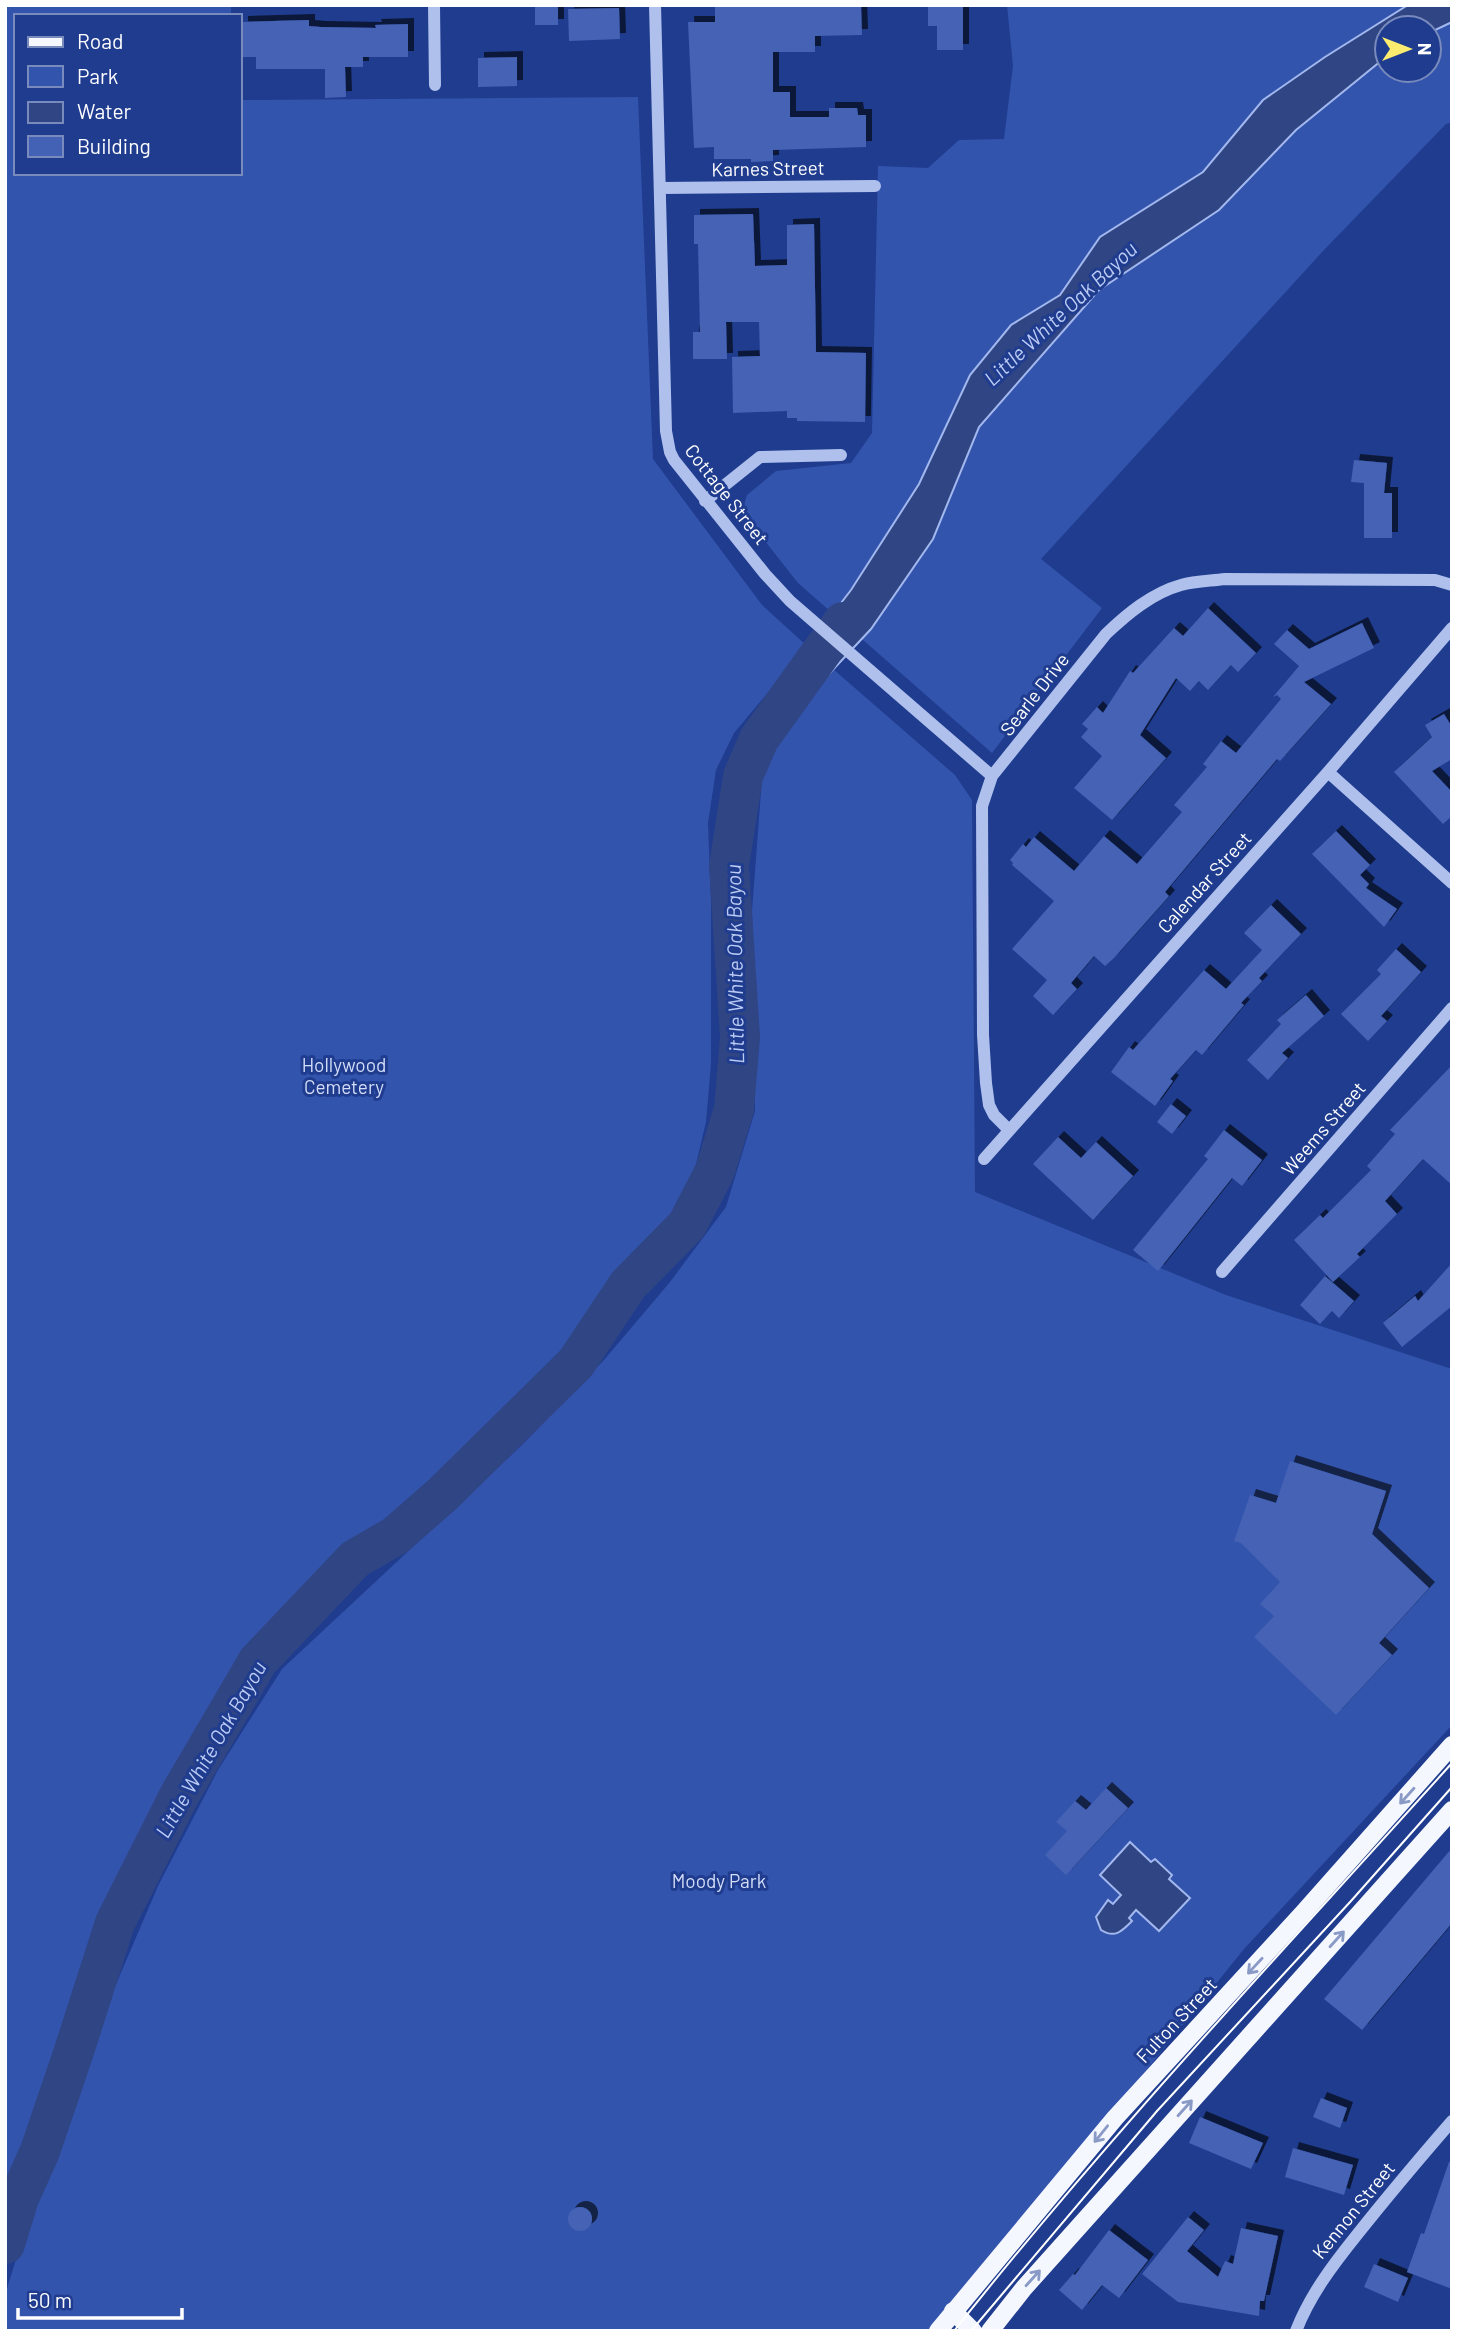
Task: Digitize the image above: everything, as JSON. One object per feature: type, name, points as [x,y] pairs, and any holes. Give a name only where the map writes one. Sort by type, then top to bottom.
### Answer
[{"type":"main road","name":"Fulton Street","points":[[938,2331],[1115,2118],[1452,1745]]},
{"type":"main road","points":[[990,2331],[1024,2288],[1452,1810]]},
{"type":"main road","points":[[953,2311],[973,2331]]},
{"type":"street","points":[[434,5],[435,85]]},
{"type":"street","name":"Cottage Street","points":[[655,5],[667,442],[674,460],[744,549],[782,592],[816,625],[992,776]]},
{"type":"street","name":"Karnes Street","points":[[661,188],[874,186]]},
{"type":"street","points":[[705,501],[760,457],[841,454]]},
{"type":"street","name":"Searle Drive","points":[[1009,1130],[994,1115],[989,1105],[983,1035],[982,806],[992,776],[1106,634],[1127,614],[1180,585],[1225,579],[1435,580],[1452,585]]},
{"type":"street","name":"Calendar Street","points":[[984,1160],[1452,628]]},
{"type":"street","points":[[1328,772],[1452,883]]},
{"type":"street","name":"Weems Street","points":[[1222,1272],[1452,1009]]},
{"type":"street","name":"Kennon Street","points":[[1296,2331],[1305,2308],[1324,2277],[1452,2121]]},
{"type":"green space","name":"Hollywood Cemetery","points":[[5,5],[231,5],[231,14],[14,14],[14,175],[242,175],[242,100],[638,97],[653,459],[762,605],[807,646],[734,733],[716,770],[708,823],[711,1064],[706,1122],[692,1181],[674,1218],[565,1350],[436,1477],[340,1555],[242,1649],[174,1770],[122,1883],[5,2207]]},
{"type":"green space","points":[[1007,5],[1452,5],[1452,122],[1446,124],[1324,250],[1041,559],[1102,608],[992,753],[798,583],[757,531],[743,508],[747,495],[776,471],[851,463],[872,433],[878,166],[928,168],[959,140],[1004,139],[1013,66]]},
{"type":"green space","name":"Moody Park","points":[[833,669],[955,775],[972,800],[975,1192],[1226,1295],[1452,1369],[1452,1725],[1244,1949],[936,2331],[5,2331],[5,2295],[16,2259],[111,1996],[158,1886],[218,1770],[282,1669],[522,1445],[604,1360],[670,1282],[726,1207],[755,1111],[752,911],[763,765]]},
{"type":"water","points":[[1408,5],[1452,5],[1452,22],[1443,26],[1443,14],[1394,14]]},
{"type":"water","points":[[1373,27],[1373,67],[1296,130],[1219,210],[1099,290],[979,427],[933,539],[871,629],[826,677],[801,655],[851,590],[919,484],[970,375],[1011,325],[1060,295],[1100,237],[1203,172],[1263,100]]},
{"type":"water","points":[[1130,1842],[1151,1862],[1155,1859],[1172,1875],[1169,1879],[1190,1898],[1159,1931],[1136,1910],[1129,1918],[1132,1921],[1125,1928],[1110,1934],[1101,1930],[1096,1917],[1108,1900],[1113,1904],[1121,1895],[1100,1875]]},
{"type":"building","points":[[535,5],[558,5],[558,25],[535,25]]},
{"type":"building","points":[[715,5],[861,5],[862,35],[815,36],[815,52],[773,52],[773,92],[790,92],[790,117],[829,117],[829,108],[857,108],[858,115],[866,115],[866,147],[773,150],[773,161],[751,162],[751,159],[714,159],[714,147],[694,148],[688,22],[715,22]]},
{"type":"building","points":[[928,5],[963,5],[963,50],[937,50],[937,26],[928,26]]},
{"type":"building","points":[[619,8],[620,39],[569,41],[568,9]]},
{"type":"building","points":[[309,20],[309,26],[320,27],[376,28],[375,25],[408,24],[408,57],[363,57],[363,67],[345,67],[346,97],[325,98],[325,69],[256,69],[256,57],[243,57],[242,22]]},
{"type":"building","points":[[517,57],[517,86],[478,87],[478,58]]},
{"type":"building","points":[[753,214],[755,266],[787,265],[787,225],[814,224],[816,352],[866,353],[865,422],[797,421],[797,418],[787,418],[787,411],[733,413],[732,357],[760,356],[759,322],[726,322],[727,359],[693,359],[693,332],[700,332],[698,244],[694,244],[694,215]]},
{"type":"building","points":[[1354,460],[1387,463],[1384,493],[1392,493],[1392,538],[1364,538],[1364,483],[1351,482]]},
{"type":"building","points":[[1208,608],[1256,653],[1238,672],[1231,665],[1208,690],[1199,681],[1190,691],[1176,678],[1140,735],[1166,758],[1112,820],[1074,788],[1102,756],[1081,737],[1088,729],[1082,724],[1097,707],[1103,713],[1130,671],[1133,673],[1174,628],[1183,636]]},
{"type":"building","points":[[1362,623],[1374,648],[1304,682],[1331,704],[1280,761],[1277,759],[1165,892],[1169,896],[1114,958],[1105,966],[1094,956],[1071,983],[1077,989],[1053,1015],[1033,996],[1047,980],[1012,949],[1054,901],[1012,865],[1010,860],[1023,844],[1026,847],[1034,837],[1074,871],[1104,836],[1137,864],[1182,812],[1174,805],[1207,767],[1203,764],[1221,741],[1236,753],[1281,699],[1277,695],[1273,697],[1299,666],[1274,644],[1287,630],[1309,649]]},
{"type":"building","points":[[1444,714],[1452,727],[1452,759],[1432,771],[1452,792],[1452,816],[1443,824],[1394,772],[1432,737],[1425,725]]},
{"type":"building","points":[[1336,831],[1370,865],[1360,875],[1369,884],[1366,888],[1397,909],[1384,927],[1312,854]]},
{"type":"building","points":[[1271,905],[1301,934],[1259,978],[1262,981],[1241,1003],[1244,1005],[1202,1055],[1196,1050],[1170,1079],[1173,1081],[1155,1106],[1111,1072],[1129,1047],[1133,1050],[1204,970],[1226,989],[1262,950],[1244,933]]},
{"type":"building","points":[[1396,949],[1421,972],[1381,1016],[1387,1021],[1368,1041],[1341,1014],[1381,974],[1377,970]]},
{"type":"building","points":[[1306,995],[1324,1016],[1282,1053],[1288,1058],[1268,1080],[1247,1060],[1281,1024],[1277,1020]]},
{"type":"building","points":[[1452,1065],[1452,1185],[1423,1159],[1385,1201],[1397,1214],[1357,1254],[1360,1257],[1333,1282],[1294,1240],[1320,1215],[1323,1218],[1371,1170],[1367,1166],[1395,1134],[1390,1130]]},
{"type":"building","points":[[1171,1104],[1186,1116],[1172,1134],[1157,1122]]},
{"type":"building","points":[[1224,1130],[1262,1160],[1242,1186],[1232,1178],[1158,1271],[1133,1250],[1208,1159],[1204,1156]]},
{"type":"building","points":[[1058,1137],[1081,1158],[1096,1142],[1133,1176],[1093,1220],[1033,1164]]},
{"type":"building","points":[[1452,1263],[1452,1306],[1402,1347],[1383,1323],[1415,1296],[1418,1301]]},
{"type":"building","points":[[1325,1276],[1354,1301],[1339,1318],[1332,1311],[1320,1324],[1300,1305]]},
{"type":"building","points":[[1290,1461],[1386,1491],[1372,1534],[1429,1588],[1379,1643],[1392,1655],[1336,1715],[1254,1637],[1274,1616],[1260,1604],[1280,1582],[1241,1543],[1234,1541],[1250,1495],[1276,1503]]},
{"type":"building","points":[[1106,1788],[1128,1808],[1066,1875],[1045,1855],[1067,1831],[1056,1822],[1075,1801],[1086,1810]]},
{"type":"building","points":[[1452,1848],[1452,1923],[1362,2030],[1324,1999]]},
{"type":"building","points":[[1321,2098],[1347,2108],[1340,2128],[1313,2117]]},
{"type":"building","points":[[1200,2117],[1263,2143],[1251,2169],[1189,2143]]},
{"type":"building","points":[[1293,2148],[1353,2165],[1344,2195],[1285,2177]]},
{"type":"building","points":[[1449,2162],[1452,2162],[1452,2289],[1407,2272],[1421,2233],[1424,2234]]},
{"type":"building","points":[[580,2207],[591,2214],[592,2219],[585,2230],[580,2231],[569,2224],[568,2219],[575,2208]]},
{"type":"building","points":[[1188,2217],[1204,2230],[1187,2251],[1218,2277],[1225,2261],[1233,2264],[1241,2228],[1278,2236],[1264,2301],[1260,2301],[1259,2316],[1178,2302],[1142,2274]]},
{"type":"building","points":[[1109,2230],[1148,2260],[1119,2298],[1102,2285],[1082,2310],[1059,2290],[1075,2275]]},
{"type":"building","points":[[1374,2264],[1408,2278],[1398,2302],[1364,2287]]},
{"type":"waterway","name":"Little White Oak Bayou","points":[[5,2244],[19,2198],[40,2151],[115,1923],[180,1794],[258,1661],[355,1559],[395,1536],[443,1494],[576,1363],[628,1285],[687,1225],[715,1171],[734,1109],[740,1037],[729,866],[743,776],[759,739],[843,622]]},
{"type":"tram line","points":[[954,2331],[1136,2114],[1452,1763]]},
{"type":"tram line","points":[[971,2331],[1157,2111],[1452,1787]]}]
